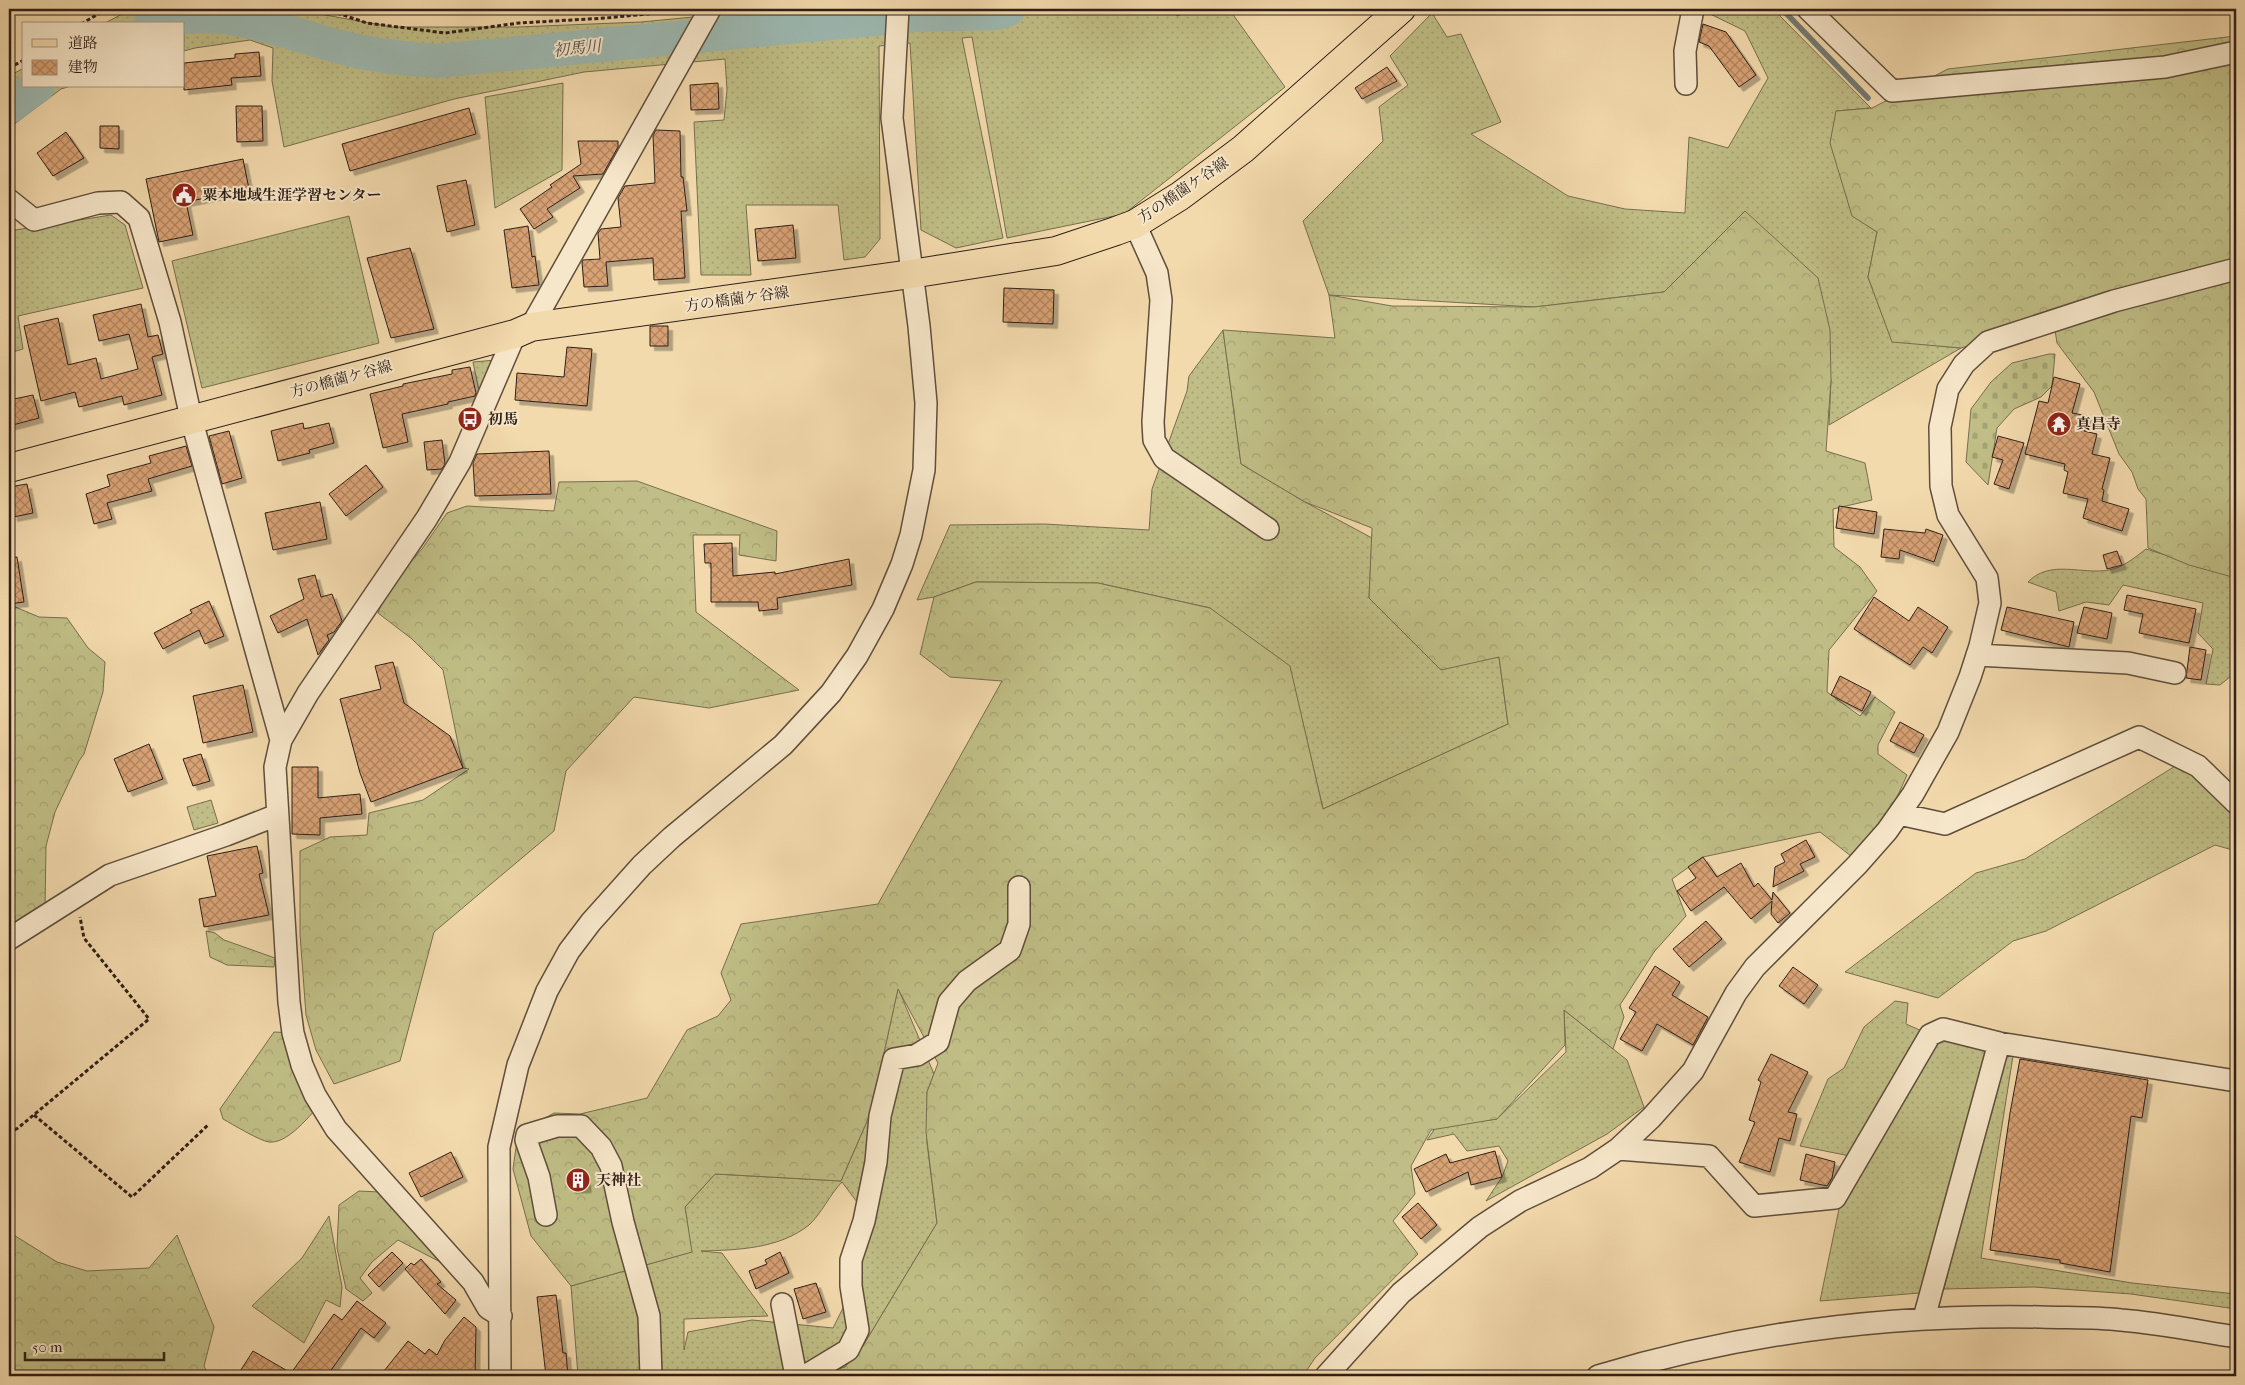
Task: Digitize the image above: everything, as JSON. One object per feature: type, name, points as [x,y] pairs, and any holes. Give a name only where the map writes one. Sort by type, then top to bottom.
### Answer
[{"type":"main road","name":"方の橋薗ケ谷線","points":[[9,468],[523,331],[1056,251],[1135,224],[1180,196],[1244,149],[1401,9]]},
{"type":"street","points":[[500,1376],[500,1148],[518,1065],[547,991],[569,951],[591,922],[642,865],[672,837],[783,745],[831,693],[857,656],[883,610],[902,564],[917,507],[926,441],[924,366],[892,118],[898,9]]},
{"type":"street","points":[[1686,84],[1685,51],[1694,9]]},
{"type":"street","points":[[1808,9],[1892,91],[2165,67],[2236,52]]},
{"type":"street","points":[[501,1316],[488,1308],[473,1282],[336,1129],[315,1096],[302,1066],[293,1033],[290,1010],[275,767],[280,740],[308,692],[427,518],[455,470],[523,331],[685,54],[703,12]]},
{"type":"street","points":[[9,200],[34,220],[98,203],[121,202],[139,218],[170,322],[191,418],[280,740]]},
{"type":"street","points":[[1135,224],[1157,273],[1161,300],[1153,422],[1154,440],[1164,458],[1268,529]]},
{"type":"street","points":[[1326,1376],[1401,1293],[1480,1227],[1520,1201],[1590,1168],[1618,1149],[1651,1118],[1693,1071],[1736,993],[1755,967],[1857,865],[1913,794],[1948,732],[1977,655],[1990,603],[1988,578],[1948,515],[1941,486],[1940,427],[1948,389],[1964,364],[1988,342],[2114,301],[2236,269]]},
{"type":"street","points":[[1977,655],[2128,663],[2176,673]]},
{"type":"street","points":[[1899,814],[1945,824],[2140,737],[2198,766],[2236,803]]},
{"type":"street","points":[[9,939],[110,875],[226,835],[277,814]]},
{"type":"street","points":[[805,1376],[848,1350],[858,1330],[851,1286],[851,1260],[864,1221],[876,1162],[880,1116],[894,1059],[918,1055],[938,1042],[950,1002],[967,981],[1010,950],[1020,924],[1019,887]]},
{"type":"street","points":[[1618,1149],[1709,1156],[1754,1206],[1835,1198],[1930,1035],[1943,1029],[1999,1043],[2236,1081]]},
{"type":"street","points":[[1924,1318],[1999,1043]]},
{"type":"street","points":[[546,1215],[539,1177],[526,1140],[527,1135],[557,1126],[581,1126],[601,1147],[611,1166],[623,1222],[649,1316],[651,1376]]},
{"type":"street","points":[[782,1304],[796,1376]]},
{"type":"street","points":[[1598,1376],[1660,1358],[1758,1336],[1838,1325],[1924,1318],[2010,1317],[2121,1320],[2236,1337]]},
{"type":"path","points":[[84,22],[107,9]]},
{"type":"path","points":[[325,9],[367,23],[445,33],[519,23],[703,12]]},
{"type":"path","points":[[9,68],[22,61]]},
{"type":"path","points":[[9,1133],[34,1115],[149,1019],[84,938],[76,897]]},
{"type":"path","points":[[34,1115],[132,1197],[208,1125]]},
{"type":"green space","points":[[132,9],[292,9],[392,27],[518,27],[641,22],[777,9],[1172,9],[1177,16],[1197,9],[1229,9],[1285,87],[1124,214],[1007,238],[972,37],[962,38],[1003,238],[956,248],[921,230],[910,43],[879,46],[880,239],[865,257],[844,260],[838,205],[746,205],[751,275],[701,275],[694,122],[724,120],[727,90],[725,59],[584,72],[454,99],[284,147],[272,81],[273,48],[250,40],[185,51],[185,22],[107,22]]},
{"type":"green space","points":[[1700,9],[1773,9],[1871,108],[1836,111],[1852,215],[1877,232],[1868,277],[1892,341],[1961,348],[1829,425],[1831,380],[1745,211],[1664,292],[1534,307],[1329,295],[1303,221],[1383,141],[1379,107],[1408,85],[1390,56],[1432,13],[1447,37],[1461,34],[1501,122],[1471,134],[1568,196],[1625,209],[1685,213],[1689,137],[1728,148],[1768,78],[1745,31]]},
{"type":"green space","points":[[2236,36],[2236,578],[2189,565],[2148,548],[2146,499],[2138,489],[2132,472],[2119,454],[2094,392],[2057,343],[2053,317],[2052,321],[1961,348],[1892,342],[1868,277],[1877,232],[1852,216],[1830,143],[1836,111],[1872,108],[1948,69]]},
{"type":"green space","points":[[22,69],[22,88],[64,88],[9,128],[9,76]]},
{"type":"green space","points":[[563,83],[562,170],[495,208],[485,97]]},
{"type":"green space","points":[[1745,211],[1818,278],[1830,330],[1831,380],[1826,451],[1865,463],[1872,500],[1833,509],[1834,547],[1860,567],[1877,591],[1829,650],[1827,692],[1860,716],[1875,697],[1895,712],[1878,745],[1878,754],[1907,775],[1889,815],[1851,856],[1820,832],[1703,857],[1672,879],[1686,916],[1654,952],[1620,1005],[1624,1017],[1613,1049],[1564,1010],[1565,1045],[1497,1119],[1431,1130],[1411,1166],[1415,1194],[1393,1221],[1418,1254],[1315,1358],[1303,1376],[817,1376],[845,1367],[863,1346],[937,1223],[926,1132],[927,1092],[938,1063],[898,989],[871,1112],[841,1181],[715,1174],[685,1207],[692,1252],[571,1286],[531,1236],[513,1169],[518,1133],[554,1113],[580,1114],[647,1098],[687,1030],[718,1016],[731,1000],[721,973],[741,924],[878,904],[1002,681],[950,677],[920,654],[934,597],[976,582],[1098,583],[1210,608],[1290,666],[1323,809],[1508,724],[1499,657],[1441,670],[1369,598],[1372,528],[1305,502],[1241,464],[1223,330],[1335,338],[1329,295],[1392,306],[1534,307],[1664,292]]},
{"type":"green space","points":[[111,215],[125,225],[143,288],[18,316],[23,349],[9,353],[9,231]]},
{"type":"green space","points":[[349,216],[379,343],[202,388],[172,261]]},
{"type":"green space","points":[[1223,330],[1241,464],[1305,502],[1372,538],[1369,598],[1499,657],[1508,724],[1323,809],[1292,677],[1210,608],[1098,583],[976,582],[934,597],[917,600],[950,525],[1044,524],[1149,530],[1152,489],[1187,391],[1189,376]]},
{"type":"green space","points":[[2055,354],[2052,386],[2041,397],[2014,409],[1997,428],[1988,485],[1966,462],[1971,409],[1991,382],[2012,363]]},
{"type":"green space","points":[[496,360],[479,391],[473,362]]},
{"type":"green space","points":[[637,481],[777,531],[776,561],[739,555],[740,535],[693,535],[696,612],[799,690],[709,708],[634,697],[566,771],[554,831],[434,932],[400,1061],[334,1084],[316,1050],[306,1015],[300,934],[300,851],[330,837],[367,835],[369,813],[423,800],[469,769],[463,768],[443,670],[412,639],[378,613],[388,587],[422,549],[447,513],[467,506],[554,511],[559,482]]},
{"type":"green space","points":[[2146,549],[2236,577],[2236,672],[2220,685],[2206,684],[2213,649],[2198,633],[2203,603],[2123,585],[2109,605],[2086,602],[2059,611],[2056,592],[2028,582],[2037,575],[2056,569],[2099,571],[2114,569],[2129,562]]},
{"type":"green space","points":[[13,606],[39,617],[67,618],[88,648],[105,662],[103,692],[84,754],[55,812],[46,846],[45,909],[9,939],[9,608]]},
{"type":"green space","points":[[2185,760],[2236,807],[2236,851],[2215,845],[2046,931],[2013,941],[1938,998],[1845,972],[1976,873],[2025,859]]},
{"type":"green space","points":[[211,800],[218,823],[194,830],[187,807]]},
{"type":"green space","points":[[206,931],[215,933],[224,940],[275,958],[274,967],[227,965],[210,957]]},
{"type":"green space","points":[[898,988],[934,1074],[927,1092],[927,1143],[937,1223],[863,1346],[845,1367],[817,1376],[578,1376],[571,1286],[691,1252],[685,1207],[715,1174],[841,1181],[871,1112]],"holes":[[[842,1182],[857,1202],[854,1286],[833,1328],[752,1320],[688,1332],[684,1350],[684,1319],[768,1316],[722,1253],[701,1251],[743,1249],[771,1244],[785,1239],[809,1225]]]},
{"type":"green space","points":[[1895,1001],[1908,1003],[1906,1024],[1924,1032],[1850,1156],[1800,1146],[1828,1079],[1844,1068],[1864,1027]]},
{"type":"green space","points":[[1564,1010],[1627,1060],[1644,1107],[1607,1134],[1486,1201],[1502,1177],[1508,1161],[1499,1146],[1467,1151],[1454,1134],[1427,1140],[1436,1127],[1497,1119],[1566,1052]]},
{"type":"green space","points":[[274,1032],[293,1033],[316,1109],[289,1135],[275,1142],[269,1142],[253,1136],[223,1119],[220,1109]]},
{"type":"green space","points":[[1953,1039],[1980,1045],[1986,1054],[1920,1293],[1820,1301],[1840,1204],[1932,1043]]},
{"type":"green space","points":[[2013,1056],[1981,1258],[2132,1283],[2236,1294],[2236,1309],[2131,1294],[2034,1287],[1944,1289],[2001,1057]]},
{"type":"green space","points":[[359,1191],[380,1192],[446,1265],[398,1240],[372,1262],[360,1278],[372,1293],[363,1301],[346,1289],[337,1248],[339,1205]]},
{"type":"green space","points":[[329,1216],[342,1287],[340,1307],[326,1300],[304,1343],[252,1306],[302,1258]]},
{"type":"green space","points":[[9,1232],[57,1262],[87,1271],[149,1268],[177,1235],[214,1327],[204,1366],[209,1376],[9,1376]]},
{"type":"building","points":[[1703,24],[1726,32],[1756,75],[1739,87],[1709,46],[1699,42]]},
{"type":"building","points":[[259,52],[261,76],[231,78],[232,85],[184,90],[185,63],[235,58],[235,54]]},
{"type":"building","points":[[1387,67],[1397,81],[1362,99],[1355,88]]},
{"type":"building","points":[[718,83],[719,109],[691,110],[690,85]]},
{"type":"building","points":[[236,106],[262,106],[263,141],[237,142]]},
{"type":"building","points":[[469,108],[476,134],[350,171],[342,144]]},
{"type":"building","points":[[100,126],[119,126],[119,149],[100,148]]},
{"type":"building","points":[[656,130],[680,131],[681,177],[683,177],[687,211],[681,211],[685,278],[654,280],[653,258],[606,262],[608,286],[584,287],[583,260],[600,259],[598,233],[601,229],[621,227],[618,198],[625,186],[655,183],[653,135]]},
{"type":"building","points":[[66,132],[84,158],[53,176],[37,153]]},
{"type":"building","points":[[578,141],[618,141],[618,147],[603,174],[573,176],[580,188],[547,209],[553,217],[534,229],[520,209],[552,187],[550,185],[581,164]]},
{"type":"building","name":"粟本地域生涯学習センター","points":[[243,159],[249,189],[186,202],[193,235],[159,242],[146,179]]},
{"type":"building","points":[[466,180],[475,225],[447,232],[437,186]]},
{"type":"building","points":[[793,225],[796,258],[758,261],[755,229]]},
{"type":"building","points":[[528,226],[532,257],[535,256],[539,285],[512,288],[504,230]]},
{"type":"building","points":[[410,248],[434,329],[391,338],[367,258]]},
{"type":"building","points":[[1004,288],[1054,290],[1053,324],[1003,322]]},
{"type":"building","points":[[141,304],[148,337],[158,335],[163,354],[152,357],[162,395],[124,405],[122,396],[79,407],[75,392],[41,401],[24,326],[58,318],[68,365],[96,358],[101,379],[138,369],[129,334],[99,341],[93,315]]},
{"type":"building","points":[[650,326],[668,326],[668,346],[650,346]]},
{"type":"building","points":[[567,347],[592,349],[587,406],[515,400],[517,373],[564,377]]},
{"type":"building","points":[[470,367],[475,396],[402,414],[408,442],[383,448],[370,394],[403,386],[403,384],[452,374],[452,370]]},
{"type":"building","name":"真昌寺","points":[[2054,377],[2080,384],[2072,413],[2088,416],[2084,431],[2097,434],[2092,454],[2110,458],[2102,489],[2104,490],[2102,501],[2129,509],[2122,531],[2083,518],[2088,499],[2063,493],[2068,472],[2064,470],[2065,464],[2025,454],[2039,401],[2048,403]]},
{"type":"building","points":[[33,395],[39,418],[9,426],[9,400]]},
{"type":"building","points":[[303,423],[304,429],[329,423],[334,443],[309,450],[310,453],[278,461],[271,431]]},
{"type":"building","points":[[229,431],[242,478],[222,484],[209,436]]},
{"type":"building","points":[[1998,436],[2024,443],[2009,489],[1994,484],[2003,460],[1992,457]]},
{"type":"building","points":[[442,440],[445,464],[442,469],[427,470],[424,442]]},
{"type":"building","points":[[186,446],[192,466],[148,479],[152,491],[107,503],[112,519],[94,524],[86,494],[110,486],[107,475],[151,463],[149,456]]},
{"type":"building","points":[[549,451],[551,494],[475,496],[473,463],[477,454]]},
{"type":"building","points":[[366,465],[383,487],[346,516],[329,494]]},
{"type":"building","points":[[27,484],[33,513],[13,517],[9,487]]},
{"type":"building","points":[[320,502],[327,539],[273,550],[265,513]]},
{"type":"building","points":[[1839,506],[1877,512],[1874,534],[1836,528]]},
{"type":"building","points":[[1884,529],[1925,533],[1926,529],[1943,535],[1934,562],[1900,550],[1899,559],[1881,557]]},
{"type":"building","points":[[732,543],[733,576],[775,572],[775,574],[849,559],[852,585],[777,598],[778,609],[759,611],[758,602],[711,602],[711,563],[705,563],[704,544]]},
{"type":"building","points":[[2117,551],[2122,565],[2107,569],[2103,555]]},
{"type":"building","points":[[17,557],[24,602],[9,604],[9,558]]},
{"type":"building","points":[[315,575],[321,597],[332,594],[342,621],[334,632],[327,635],[329,640],[318,655],[307,619],[278,633],[270,616],[304,599],[298,579]]},
{"type":"building","points":[[2127,595],[2196,609],[2189,643],[2139,633],[2143,614],[2124,610]]},
{"type":"building","points":[[1874,597],[1909,621],[1918,607],[1948,627],[1932,653],[1923,647],[1910,665],[1854,629]]},
{"type":"building","points":[[209,601],[224,636],[205,644],[199,630],[163,649],[154,633],[192,613],[190,610]]},
{"type":"building","points":[[2007,607],[2074,622],[2069,647],[2001,630]]},
{"type":"building","points":[[2084,607],[2112,613],[2107,639],[2077,633]]},
{"type":"building","points":[[2190,647],[2206,650],[2201,680],[2186,678]]},
{"type":"building","points":[[393,662],[404,703],[450,736],[463,768],[371,802],[360,773],[340,699],[381,689],[375,666]]},
{"type":"building","points":[[1840,676],[1871,692],[1862,711],[1831,695]]},
{"type":"building","points":[[243,685],[253,732],[203,743],[193,696]]},
{"type":"building","points":[[1900,722],[1924,735],[1914,753],[1890,741]]},
{"type":"building","points":[[149,744],[163,779],[128,792],[114,759]]},
{"type":"building","points":[[201,754],[210,781],[193,786],[183,759]]},
{"type":"building","points":[[292,767],[318,767],[318,798],[360,794],[362,814],[320,818],[320,835],[292,834]]},
{"type":"building","points":[[1806,840],[1815,857],[1800,864],[1804,871],[1773,887],[1775,867],[1785,862],[1781,854]]},
{"type":"building","points":[[257,846],[263,873],[259,874],[269,915],[204,927],[199,899],[216,896],[207,856]]},
{"type":"building","points":[[1703,857],[1717,877],[1741,863],[1754,887],[1758,883],[1772,900],[1773,892],[1790,913],[1778,923],[1771,914],[1772,901],[1751,919],[1724,887],[1691,911],[1677,891],[1696,878],[1688,867]]},
{"type":"building","points":[[1706,921],[1722,939],[1689,967],[1673,949]]},
{"type":"building","points":[[1655,966],[1680,982],[1672,995],[1708,1017],[1693,1045],[1657,1024],[1642,1051],[1620,1039],[1636,1012],[1629,1008]]},
{"type":"building","points":[[1793,967],[1818,985],[1804,1004],[1779,986]]},
{"type":"building","points":[[1771,1054],[1808,1072],[1788,1112],[1797,1114],[1790,1141],[1779,1138],[1770,1172],[1739,1162],[1755,1122],[1749,1120],[1761,1082],[1758,1080]]},
{"type":"building","points":[[2020,1059],[2148,1080],[2142,1118],[2131,1116],[2110,1272],[2060,1263],[2060,1260],[1990,1250]]},
{"type":"building","points":[[1495,1151],[1502,1177],[1471,1185],[1468,1172],[1426,1192],[1414,1169],[1446,1154],[1450,1163]]},
{"type":"building","points":[[451,1152],[463,1177],[421,1197],[409,1173]]},
{"type":"building","points":[[1806,1154],[1835,1162],[1832,1178],[1827,1186],[1800,1180]]},
{"type":"building","name":"天神社","points":[[584,1171],[587,1188],[571,1189],[570,1172]]},
{"type":"building","points":[[1418,1203],[1437,1225],[1421,1239],[1402,1217]]},
{"type":"building","points":[[392,1252],[403,1263],[379,1287],[368,1275]]},
{"type":"building","points":[[780,1252],[789,1273],[756,1289],[749,1271],[767,1264],[765,1260]]},
{"type":"building","points":[[421,1259],[441,1282],[437,1284],[456,1300],[445,1314],[405,1269],[411,1263],[414,1265]]},
{"type":"building","points":[[816,1283],[826,1312],[803,1319],[794,1289]]},
{"type":"building","points":[[556,1295],[563,1353],[566,1353],[568,1376],[546,1376],[537,1297]]},
{"type":"building","points":[[357,1301],[386,1323],[374,1338],[361,1328],[327,1376],[237,1376],[253,1351],[291,1373],[334,1314],[342,1320]]},
{"type":"building","points":[[464,1317],[476,1327],[475,1376],[380,1376],[408,1341],[425,1354],[429,1349],[437,1355],[445,1340]]},
{"type":"waterway","name":"初馬川","points":[[159,22],[204,16],[230,18],[367,53],[397,58],[437,61],[915,15],[997,13],[1009,9]]},
{"type":"waterway","points":[[1782,9],[1868,98]]},
{"type":"waterway","name":"初馬川","points":[[9,107],[35,88]]},
{"type":"place","name":"粟本地域生涯学習センター","points":[[184,195]]},
{"type":"place","name":"初馬","points":[[470,419]]},
{"type":"place","name":"真昌寺","points":[[2059,424]]},
{"type":"place","name":"天神社","points":[[578,1180]]}]
